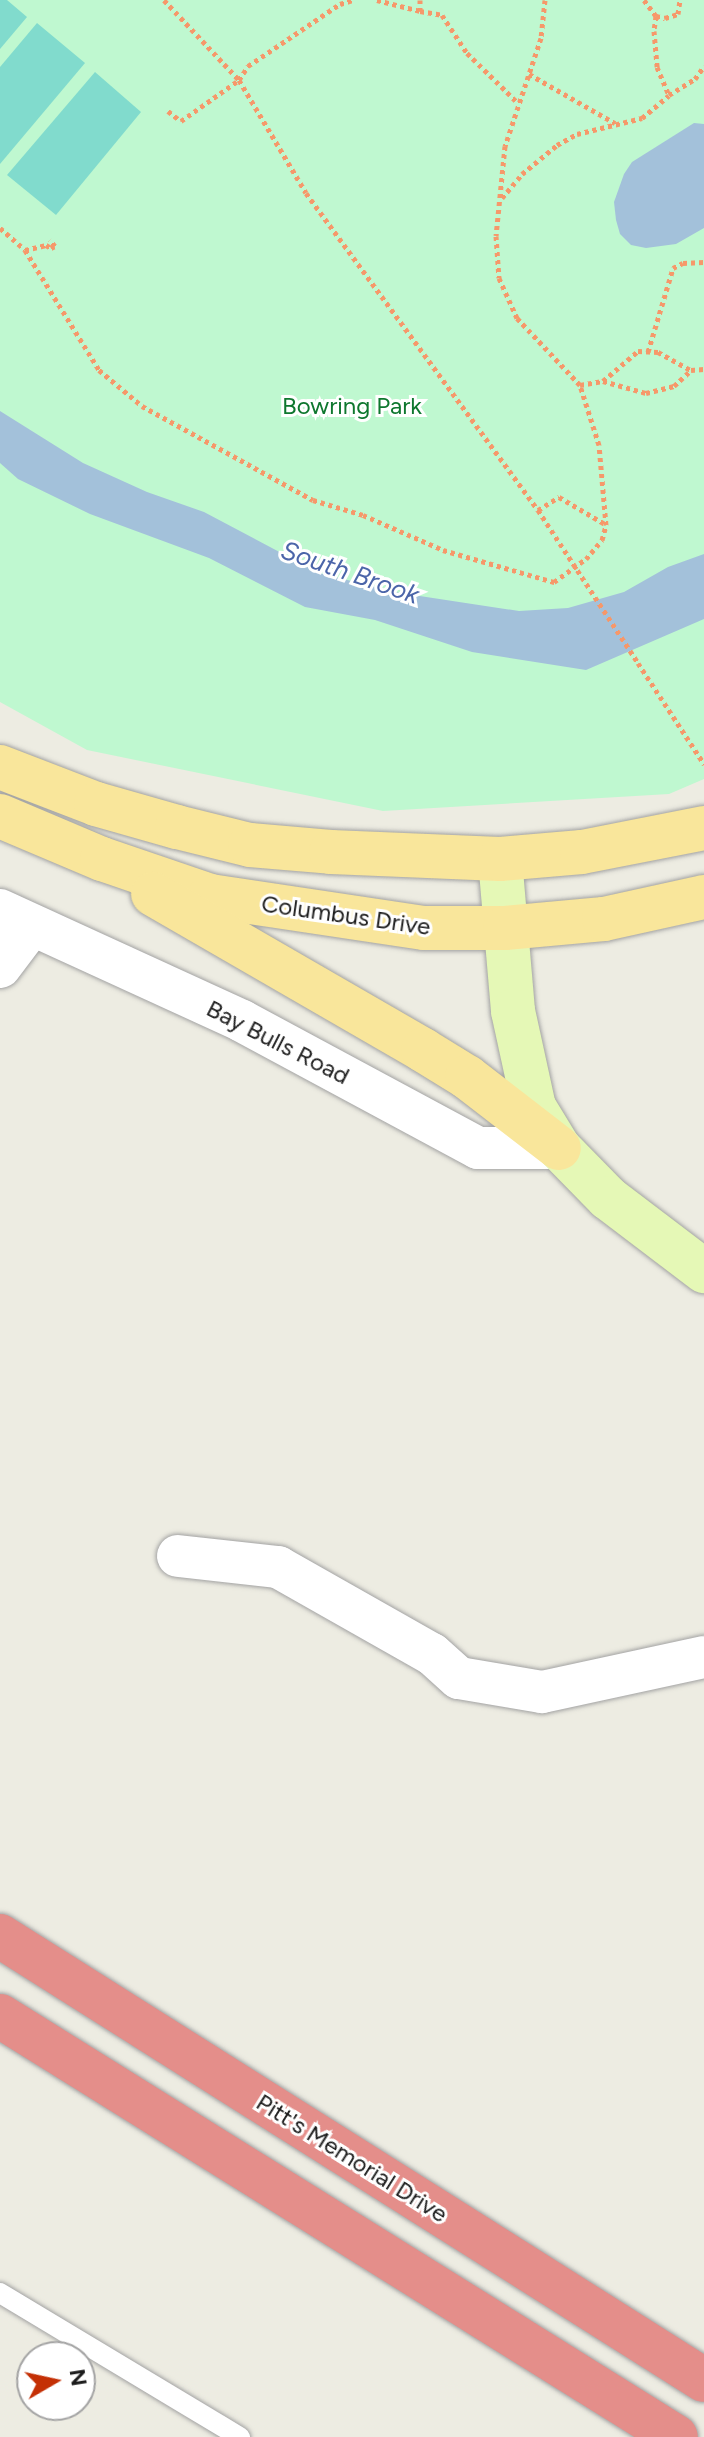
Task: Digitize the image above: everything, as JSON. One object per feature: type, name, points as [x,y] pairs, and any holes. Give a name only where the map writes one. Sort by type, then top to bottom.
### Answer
[{"type":"highway","points":[[0,1922],[71,1982]]},
{"type":"highway","name":"Pitt's Memorial Drive","points":[[0,1936],[704,2380]]},
{"type":"highway","points":[[0,2016],[676,2437]]},
{"type":"main road","points":[[0,767],[96,804],[250,845],[362,854],[500,859],[582,852],[690,831]]},
{"type":"main road","name":"Columbus Drive","points":[[0,816],[102,859],[210,896],[319,915],[424,928],[505,928],[604,919],[704,897]]},
{"type":"main road","points":[[102,859],[176,910],[342,1001],[467,1077],[559,1148]]},
{"type":"street","points":[[500,859],[513,1011],[534,1107],[559,1148],[608,1198],[704,1271]]},
{"type":"street","points":[[0,967],[16,918]]},
{"type":"street","name":"Bay Bulls Road","points":[[16,918],[242,1021],[478,1148],[559,1148]]},
{"type":"street","points":[[178,1556],[278,1567],[432,1654],[459,1678],[542,1692],[704,1657]]},
{"type":"lane","points":[[0,2293],[240,2437]]},
{"type":"path","points":[[164,0],[239,80],[306,193],[538,510],[704,764]]},
{"type":"path","points":[[168,111],[181,121],[239,80],[248,66],[340,4],[353,0]]},
{"type":"path","points":[[377,0],[442,15],[467,53],[519,104]]},
{"type":"path","points":[[420,0],[420,11]]},
{"type":"path","points":[[0,228],[25,250],[99,370],[142,406],[313,500],[363,515],[443,550],[554,582],[586,559],[602,540],[606,525],[599,445],[580,385],[517,318],[499,278],[496,236],[505,146],[541,38],[545,0]]},
{"type":"path","points":[[644,0],[656,16],[657,67],[669,95]]},
{"type":"path","points":[[656,16],[678,14],[680,0]]},
{"type":"path","points":[[502,198],[522,174],[557,145],[577,134],[642,118],[669,95],[695,79],[704,66]]},
{"type":"path","points":[[529,74],[616,124]]},
{"type":"path","points":[[25,250],[55,246],[50,240]]},
{"type":"path","points":[[648,352],[673,268],[683,263],[704,262]]},
{"type":"path","points":[[603,381],[638,351],[658,352],[691,370],[704,369]]},
{"type":"path","points":[[580,385],[603,381],[646,393],[674,386],[691,370]]},
{"type":"path","points":[[538,510],[559,497],[606,525]]},
{"type":"green space","name":"Bowring Park","points":[[0,0],[704,0],[704,779],[669,794],[383,811],[87,750],[0,702]]},
{"type":"shaded area","points":[[0,0],[7,0],[27,17],[0,49]]},
{"type":"shaded area","points":[[37,23],[85,63],[0,164],[0,67]]},
{"type":"shaded area","points":[[95,72],[141,112],[56,215],[7,175]]},
{"type":"shaded area","points":[[694,123],[704,124],[704,228],[676,244],[646,248],[631,245],[620,234],[614,202],[624,174],[632,162]]},
{"type":"shaded area","points":[[0,411],[83,463],[147,492],[204,512],[319,573],[400,593],[519,611],[568,608],[624,592],[668,567],[704,554],[704,619],[586,670],[472,652],[375,620],[305,607],[209,558],[90,514],[18,479],[0,463]]},
{"type":"water label","name":"South Brook","points":[[350,573]]}]
